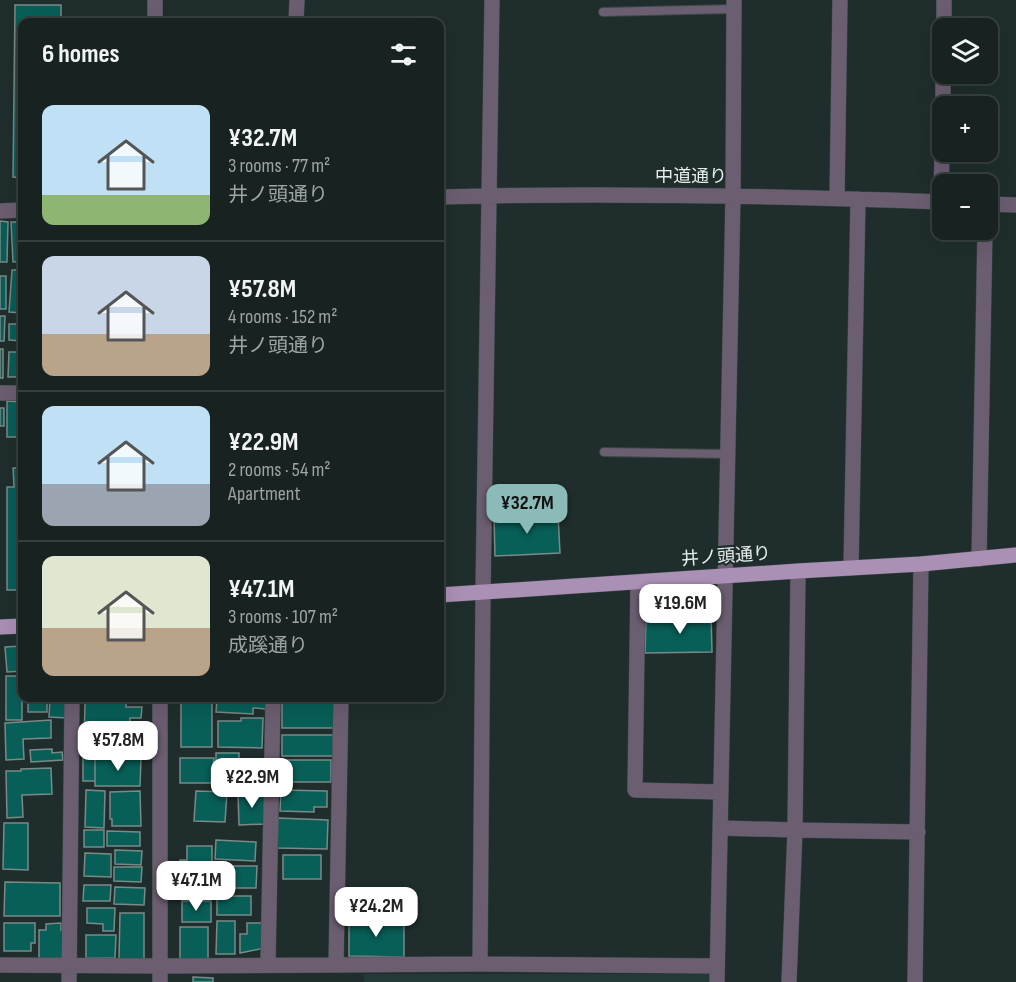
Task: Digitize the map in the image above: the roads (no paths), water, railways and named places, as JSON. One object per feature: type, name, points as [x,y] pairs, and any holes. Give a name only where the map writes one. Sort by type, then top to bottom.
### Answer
[{"type":"main road","name":"井ノ頭通り","points":[[444,595],[921,564],[1016,555]]},
{"type":"main road","points":[[0,627],[18,626]]},
{"type":"street","points":[[155,0],[155,18]]},
{"type":"street","points":[[296,18],[297,0]]},
{"type":"street","points":[[480,964],[492,0]]},
{"type":"street","points":[[837,198],[840,0]]},
{"type":"street","points":[[944,0],[944,18]]},
{"type":"street","points":[[717,982],[733,196],[734,4]]},
{"type":"street","name":"中道通り","points":[[444,197],[733,196],[932,202]]},
{"type":"street","points":[[851,568],[858,199]]},
{"type":"street","points":[[998,204],[1016,205]]},
{"type":"street","points":[[0,211],[18,210]]},
{"type":"street","points":[[979,559],[985,240]]},
{"type":"street","points":[[0,393],[18,393]]},
{"type":"street","points":[[915,982],[921,564]]},
{"type":"street","points":[[789,982],[795,831],[798,571]]},
{"type":"street","points":[[638,582],[635,790],[720,792]]},
{"type":"street","points":[[69,982],[72,702]]},
{"type":"street","points":[[160,702],[160,974]]},
{"type":"street","points":[[268,965],[273,702]]},
{"type":"street","points":[[336,965],[341,702]]},
{"type":"street","points":[[720,828],[918,832]]},
{"type":"street","points":[[0,965],[70,965],[160,974],[268,965],[717,966]]},
{"type":"lane","points":[[603,12],[734,4]]},
{"type":"lane","points":[[604,452],[728,454]]}]
